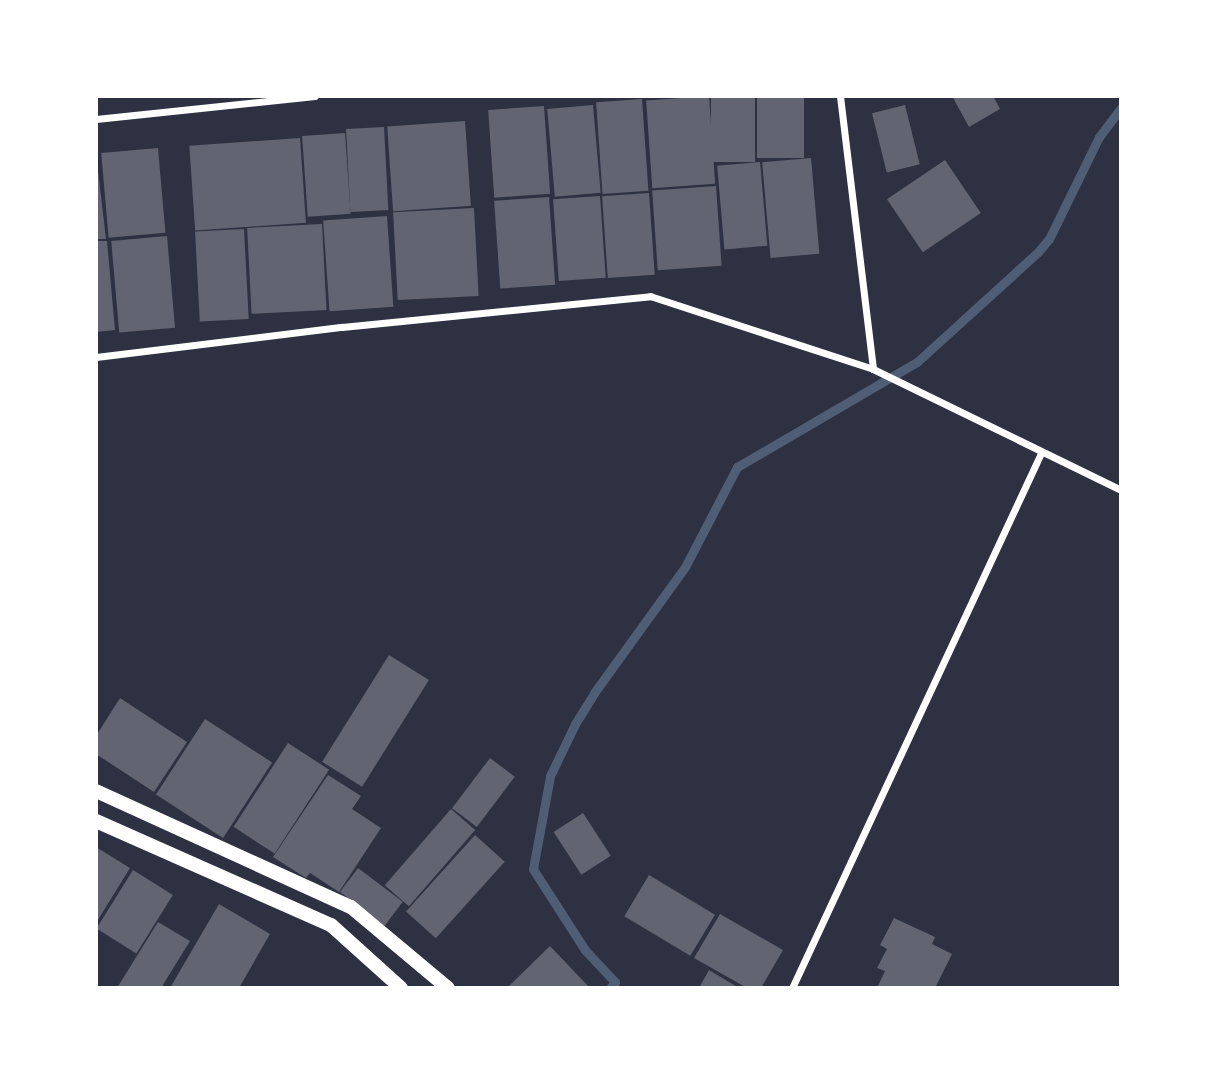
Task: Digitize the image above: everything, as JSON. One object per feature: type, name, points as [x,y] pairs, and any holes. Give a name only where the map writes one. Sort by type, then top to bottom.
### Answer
[{"type":"main road","points":[[96,790],[351,907],[448,988]]},
{"type":"main road","points":[[96,821],[331,925],[401,988]]},
{"type":"street","points":[[96,119],[315,96]]},
{"type":"street","points":[[840,96],[873,369]]},
{"type":"street","points":[[96,357],[342,327],[650,296],[873,369],[1121,490]]},
{"type":"street","points":[[792,988],[1041,453]]},
{"type":"building","points":[[709,96],[715,184],[652,188],[646,100]]},
{"type":"building","points":[[711,96],[755,96],[755,162],[711,162]]},
{"type":"building","points":[[757,96],[804,96],[804,158],[757,158]]},
{"type":"building","points":[[952,96],[993,96],[1000,109],[969,127]]},
{"type":"building","points":[[642,99],[648,191],[603,194],[596,102]]},
{"type":"building","points":[[593,105],[601,193],[555,197],[547,109]]},
{"type":"building","points":[[905,105],[920,164],[887,172],[872,113]]},
{"type":"building","points":[[544,106],[550,194],[494,198],[488,110]]},
{"type":"building","points":[[465,121],[471,206],[393,211],[387,126]]},
{"type":"building","points":[[384,127],[388,210],[350,212],[346,129]]},
{"type":"building","points":[[345,133],[351,214],[308,217],[302,136]]},
{"type":"building","points":[[300,138],[306,223],[195,231],[189,146]]},
{"type":"building","points":[[158,148],[165,233],[109,238],[101,153]]},
{"type":"building","points":[[96,153],[106,239],[96,239]]},
{"type":"building","points":[[811,158],[819,254],[771,258],[762,162]]},
{"type":"building","points":[[945,160],[981,213],[923,252],[887,199]]},
{"type":"building","points":[[760,162],[767,246],[724,249],[717,166]]},
{"type":"building","points":[[716,186],[722,266],[658,270],[652,190]]},
{"type":"building","points":[[649,193],[655,275],[608,278],[602,196]]},
{"type":"building","points":[[600,196],[606,278],[559,281],[553,199]]},
{"type":"building","points":[[549,197],[555,285],[500,289],[494,201]]},
{"type":"building","points":[[474,208],[479,296],[398,300],[393,212]]},
{"type":"building","points":[[387,216],[393,307],[330,311],[323,220]]},
{"type":"building","points":[[322,224],[327,310],[252,314],[247,228]]},
{"type":"building","points":[[244,229],[249,319],[200,321],[195,232]]},
{"type":"building","points":[[167,236],[175,328],[119,333],[111,241]]},
{"type":"building","points":[[96,241],[107,241],[115,330],[96,332]]},
{"type":"building","points":[[389,655],[429,680],[362,787],[322,762]]},
{"type":"building","points":[[120,698],[187,742],[154,792],[96,754],[96,736]]},
{"type":"building","points":[[205,719],[272,763],[223,838],[156,794]]},
{"type":"building","points":[[288,743],[329,770],[275,854],[234,827]]},
{"type":"building","points":[[490,758],[515,777],[477,827],[452,808]]},
{"type":"building","points":[[328,775],[361,796],[352,809],[381,828],[339,892],[310,873],[306,878],[273,857]]},
{"type":"building","points":[[451,809],[475,830],[409,906],[385,885]]},
{"type":"building","points":[[583,813],[611,856],[581,875],[554,832]]},
{"type":"building","points":[[475,835],[505,862],[436,938],[406,912]]},
{"type":"building","points":[[96,847],[130,868],[96,923]]},
{"type":"building","points":[[358,868],[403,902],[385,926],[340,892]]},
{"type":"building","points":[[133,870],[173,895],[136,953],[96,929]]},
{"type":"building","points":[[649,875],[715,915],[690,956],[624,916]]},
{"type":"building","points":[[219,904],[270,934],[239,988],[170,988]]},
{"type":"building","points":[[720,914],[783,950],[761,988],[747,988],[694,958]]},
{"type":"building","points":[[894,918],[935,937],[932,944],[952,954],[935,988],[877,988],[885,971],[877,968],[887,949],[880,945]]},
{"type":"building","points":[[158,922],[190,941],[161,988],[117,988]]},
{"type":"building","points":[[550,946],[588,986],[507,988]]},
{"type":"building","points":[[709,970],[739,988],[699,988]]},
{"type":"waterway","points":[[610,988],[615,982],[585,950],[533,869],[550,776],[575,724],[594,693],[685,567],[737,467],[917,362],[1038,252],[1049,239],[1099,137],[1121,108]]}]
